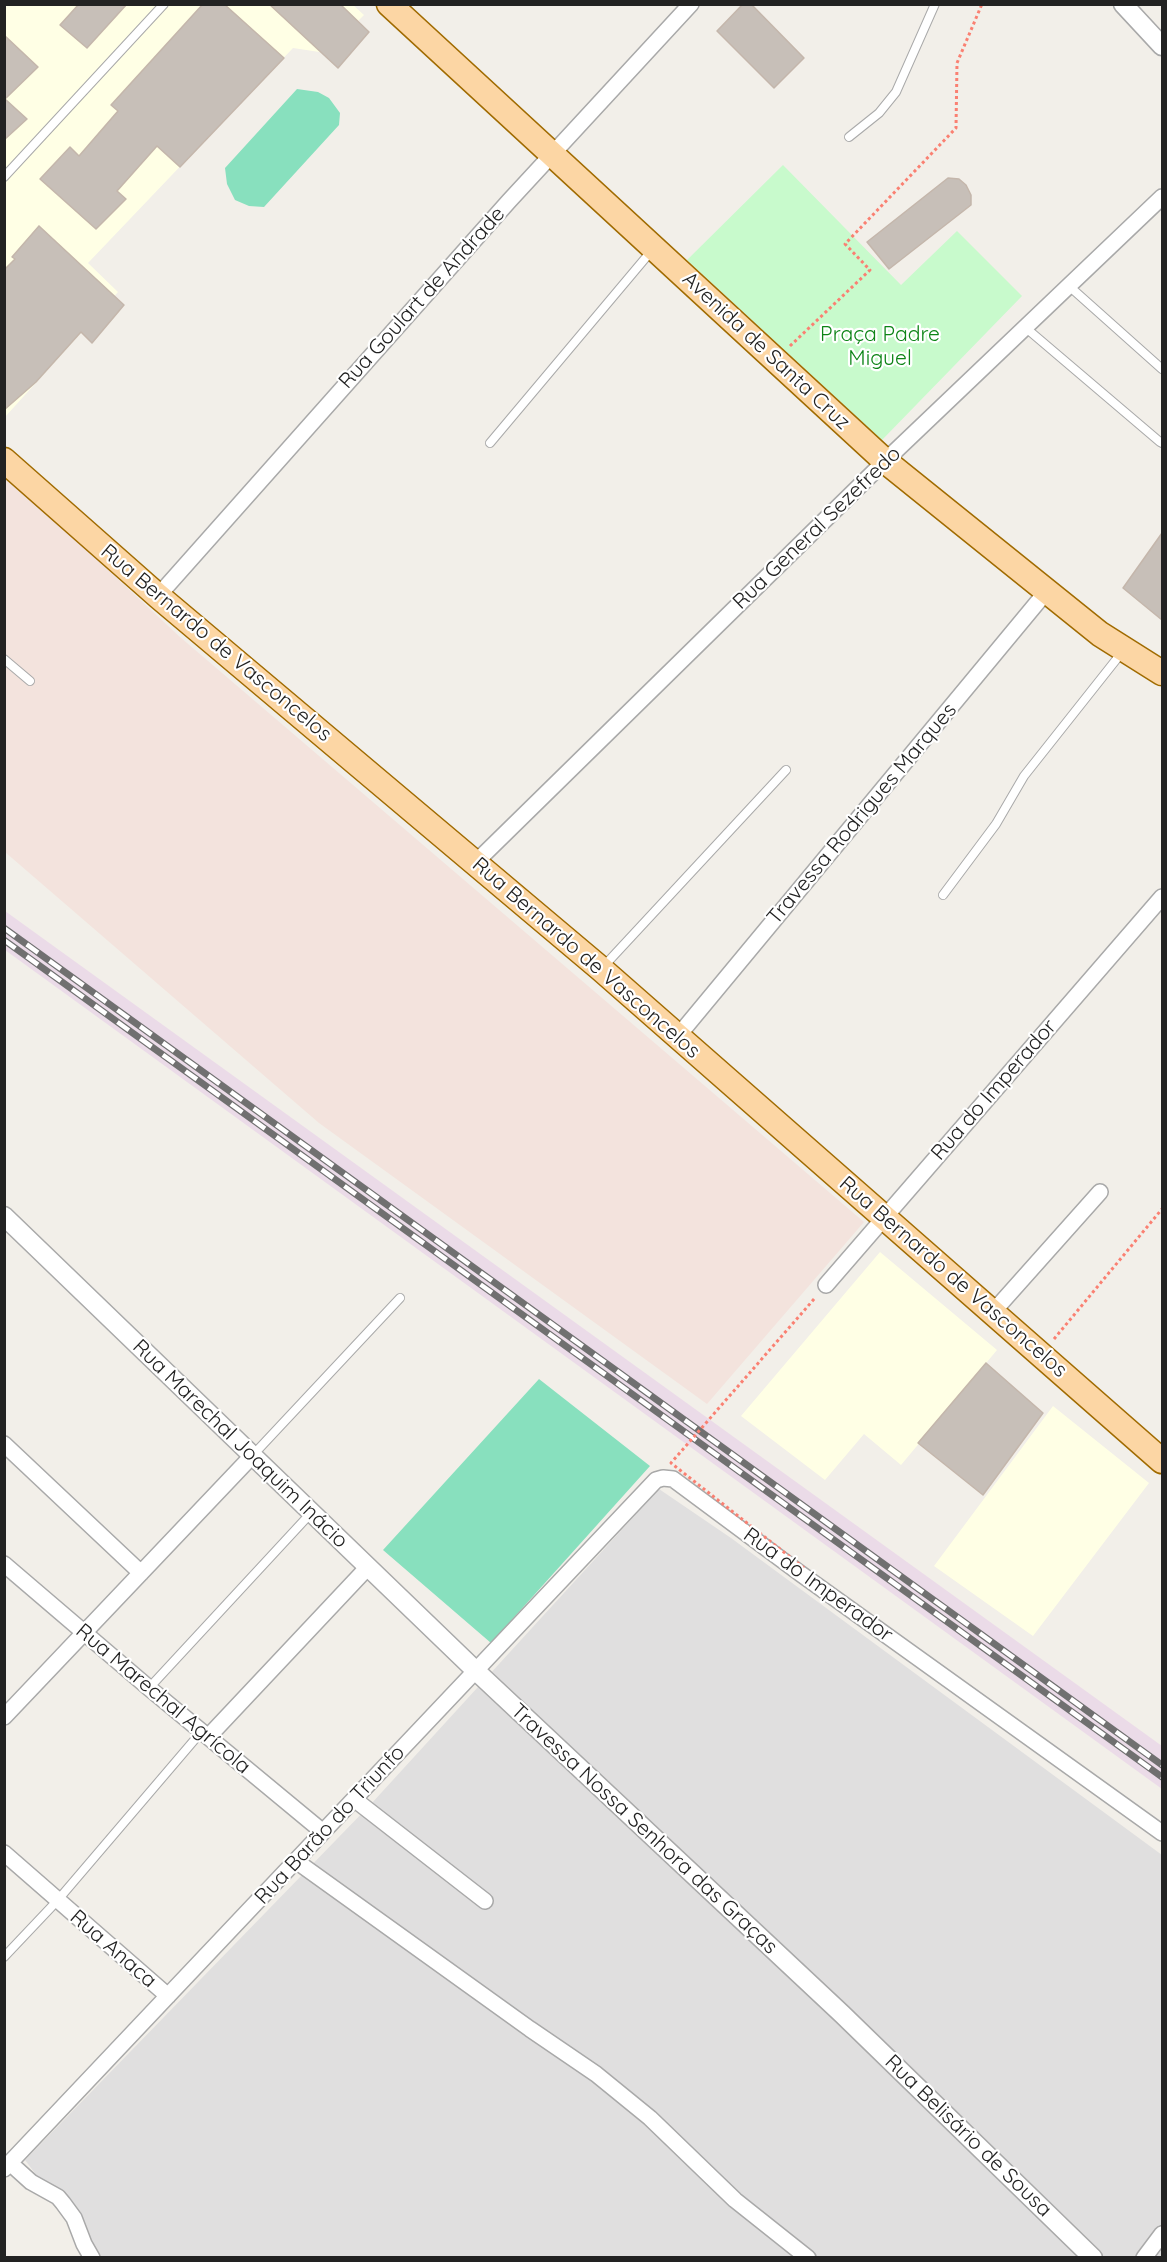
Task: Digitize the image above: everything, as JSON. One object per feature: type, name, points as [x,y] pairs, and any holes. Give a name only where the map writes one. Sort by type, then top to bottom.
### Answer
[{"type":"main road","name":"Avenida de Santa Cruz","points":[[389,4],[885,461],[1100,634],[1162,673]]},
{"type":"main road","name":"Rua Bernardo de Vasconcelos","points":[[4,460],[158,596],[601,969],[1162,1459]]},
{"type":"street","name":"Rua Goulart de Andrade","points":[[158,596],[552,154],[691,4]]},
{"type":"street","points":[[1123,4],[1162,46]]},
{"type":"street","name":"Rua General Sezefredo","points":[[475,863],[885,461],[1162,197]]},
{"type":"street","name":"Travessa Rodrigues Marques","points":[[678,1036],[1046,592]]},
{"type":"street","name":"Rua do Imperador","points":[[826,1285],[1162,897]]},
{"type":"street","points":[[993,1312],[1100,1192]]},
{"type":"street","name":"Rua Marechal Joaquim Inácio","points":[[4,1216],[476,1671]]},
{"type":"street","points":[[4,1444],[141,1573]]},
{"type":"street","points":[[4,1717],[252,1456]]},
{"type":"street","name":"Rua do Imperador","points":[[656,1480],[673,1479],[1011,1726],[1162,1833]]},
{"type":"street","name":"Rua Barão do Triunfo","points":[[7,2166],[656,1480]]},
{"type":"street","name":"Rua Marechal Agrícola","points":[[4,1564],[323,1832]]},
{"type":"street","points":[[206,1734],[368,1567]]},
{"type":"street","name":"Travessa Nossa Senhora das Graças","points":[[476,1671],[842,2014]]},
{"type":"street","points":[[354,1799],[484,1901]]},
{"type":"street","name":"Rua Anaca","points":[[4,1853],[168,1996]]},
{"type":"street","points":[[296,1861],[530,2029],[597,2074],[650,2118],[735,2200],[808,2258]]},
{"type":"street","name":"Rua Belisário de Sousa","points":[[842,2014],[1094,2258]]},
{"type":"street","points":[[7,2166],[58,2197],[74,2218],[92,2258]]},
{"type":"street","points":[[1144,2258],[1162,2234]]},
{"type":"lane","points":[[4,177],[164,4]]},
{"type":"lane","points":[[849,137],[879,114],[896,92],[935,4]]},
{"type":"lane","points":[[490,443],[654,248]]},
{"type":"lane","points":[[1069,286],[1162,369]]},
{"type":"lane","points":[[1026,328],[1162,442]]},
{"type":"lane","points":[[943,895],[996,824],[1024,776],[1124,650]]},
{"type":"lane","points":[[4,659],[30,681]]},
{"type":"lane","points":[[601,969],[786,770]]},
{"type":"lane","points":[[252,1456],[400,1298]]},
{"type":"lane","points":[[149,1688],[311,1513]]},
{"type":"lane","points":[[57,1901],[206,1734]]},
{"type":"lane","name":"Rua Anaca","points":[[4,1957],[57,1901]]},
{"type":"path","points":[[776,360],[870,270],[845,244],[956,128],[957,63],[982,4]]},
{"type":"path","points":[[1041,1355],[1162,1209]]},
{"type":"path","points":[[804,1568],[671,1463],[815,1298]]},
{"type":"shaded area","points":[[5,5],[353,5],[364,15],[326,53],[293,48],[88,263],[118,292],[5,417]]},
{"type":"shaded area","points":[[4,473],[180,637],[864,1222],[707,1404],[319,1123],[5,852]]},
{"type":"shaded area","points":[[5,911],[1162,1746],[1162,1789],[5,950]]},
{"type":"shaded area","points":[[880,1252],[997,1350],[901,1465],[864,1434],[825,1480],[741,1416]]},
{"type":"shaded area","points":[[1053,1406],[1149,1483],[1033,1636],[934,1566]]},
{"type":"shaded area","points":[[659,1489],[731,1538],[1162,1855],[1162,2257],[102,2257],[77,2229],[25,2160],[371,1804]]},
{"type":"green space","points":[[297,89],[318,92],[329,98],[340,113],[339,125],[264,207],[249,206],[235,200],[227,184],[225,168]]},
{"type":"green space","name":"Praça Padre Miguel","points":[[783,165],[901,285],[957,231],[1022,296],[882,440],[687,260]]},
{"type":"green space","points":[[539,1379],[650,1466],[491,1643],[383,1550]]},
{"type":"building","points":[[79,4],[127,4],[87,48],[60,25]]},
{"type":"building","points":[[203,4],[224,4],[284,58],[180,167],[157,146],[117,191],[126,199],[96,229],[40,179],[70,147],[79,156],[118,111],[111,105]]},
{"type":"building","points":[[269,4],[340,4],[369,32],[338,68]]},
{"type":"building","points":[[743,4],[751,4],[804,58],[774,88],[717,31]]},
{"type":"building","points":[[4,35],[38,67],[5,99],[27,119],[4,140]]},
{"type":"building","points":[[948,178],[959,179],[966,185],[971,195],[971,205],[889,269],[867,242]]},
{"type":"building","points":[[39,226],[124,305],[92,343],[81,332],[36,382],[4,410],[4,270],[15,259],[12,257]]},
{"type":"building","points":[[1162,533],[1162,620],[1123,588]]},
{"type":"building","points":[[986,1363],[1043,1413],[983,1495],[918,1443]]},
{"type":"railway","points":[[4,928],[1162,1765]]},
{"type":"railway","points":[[4,940],[1162,1777]]}]
